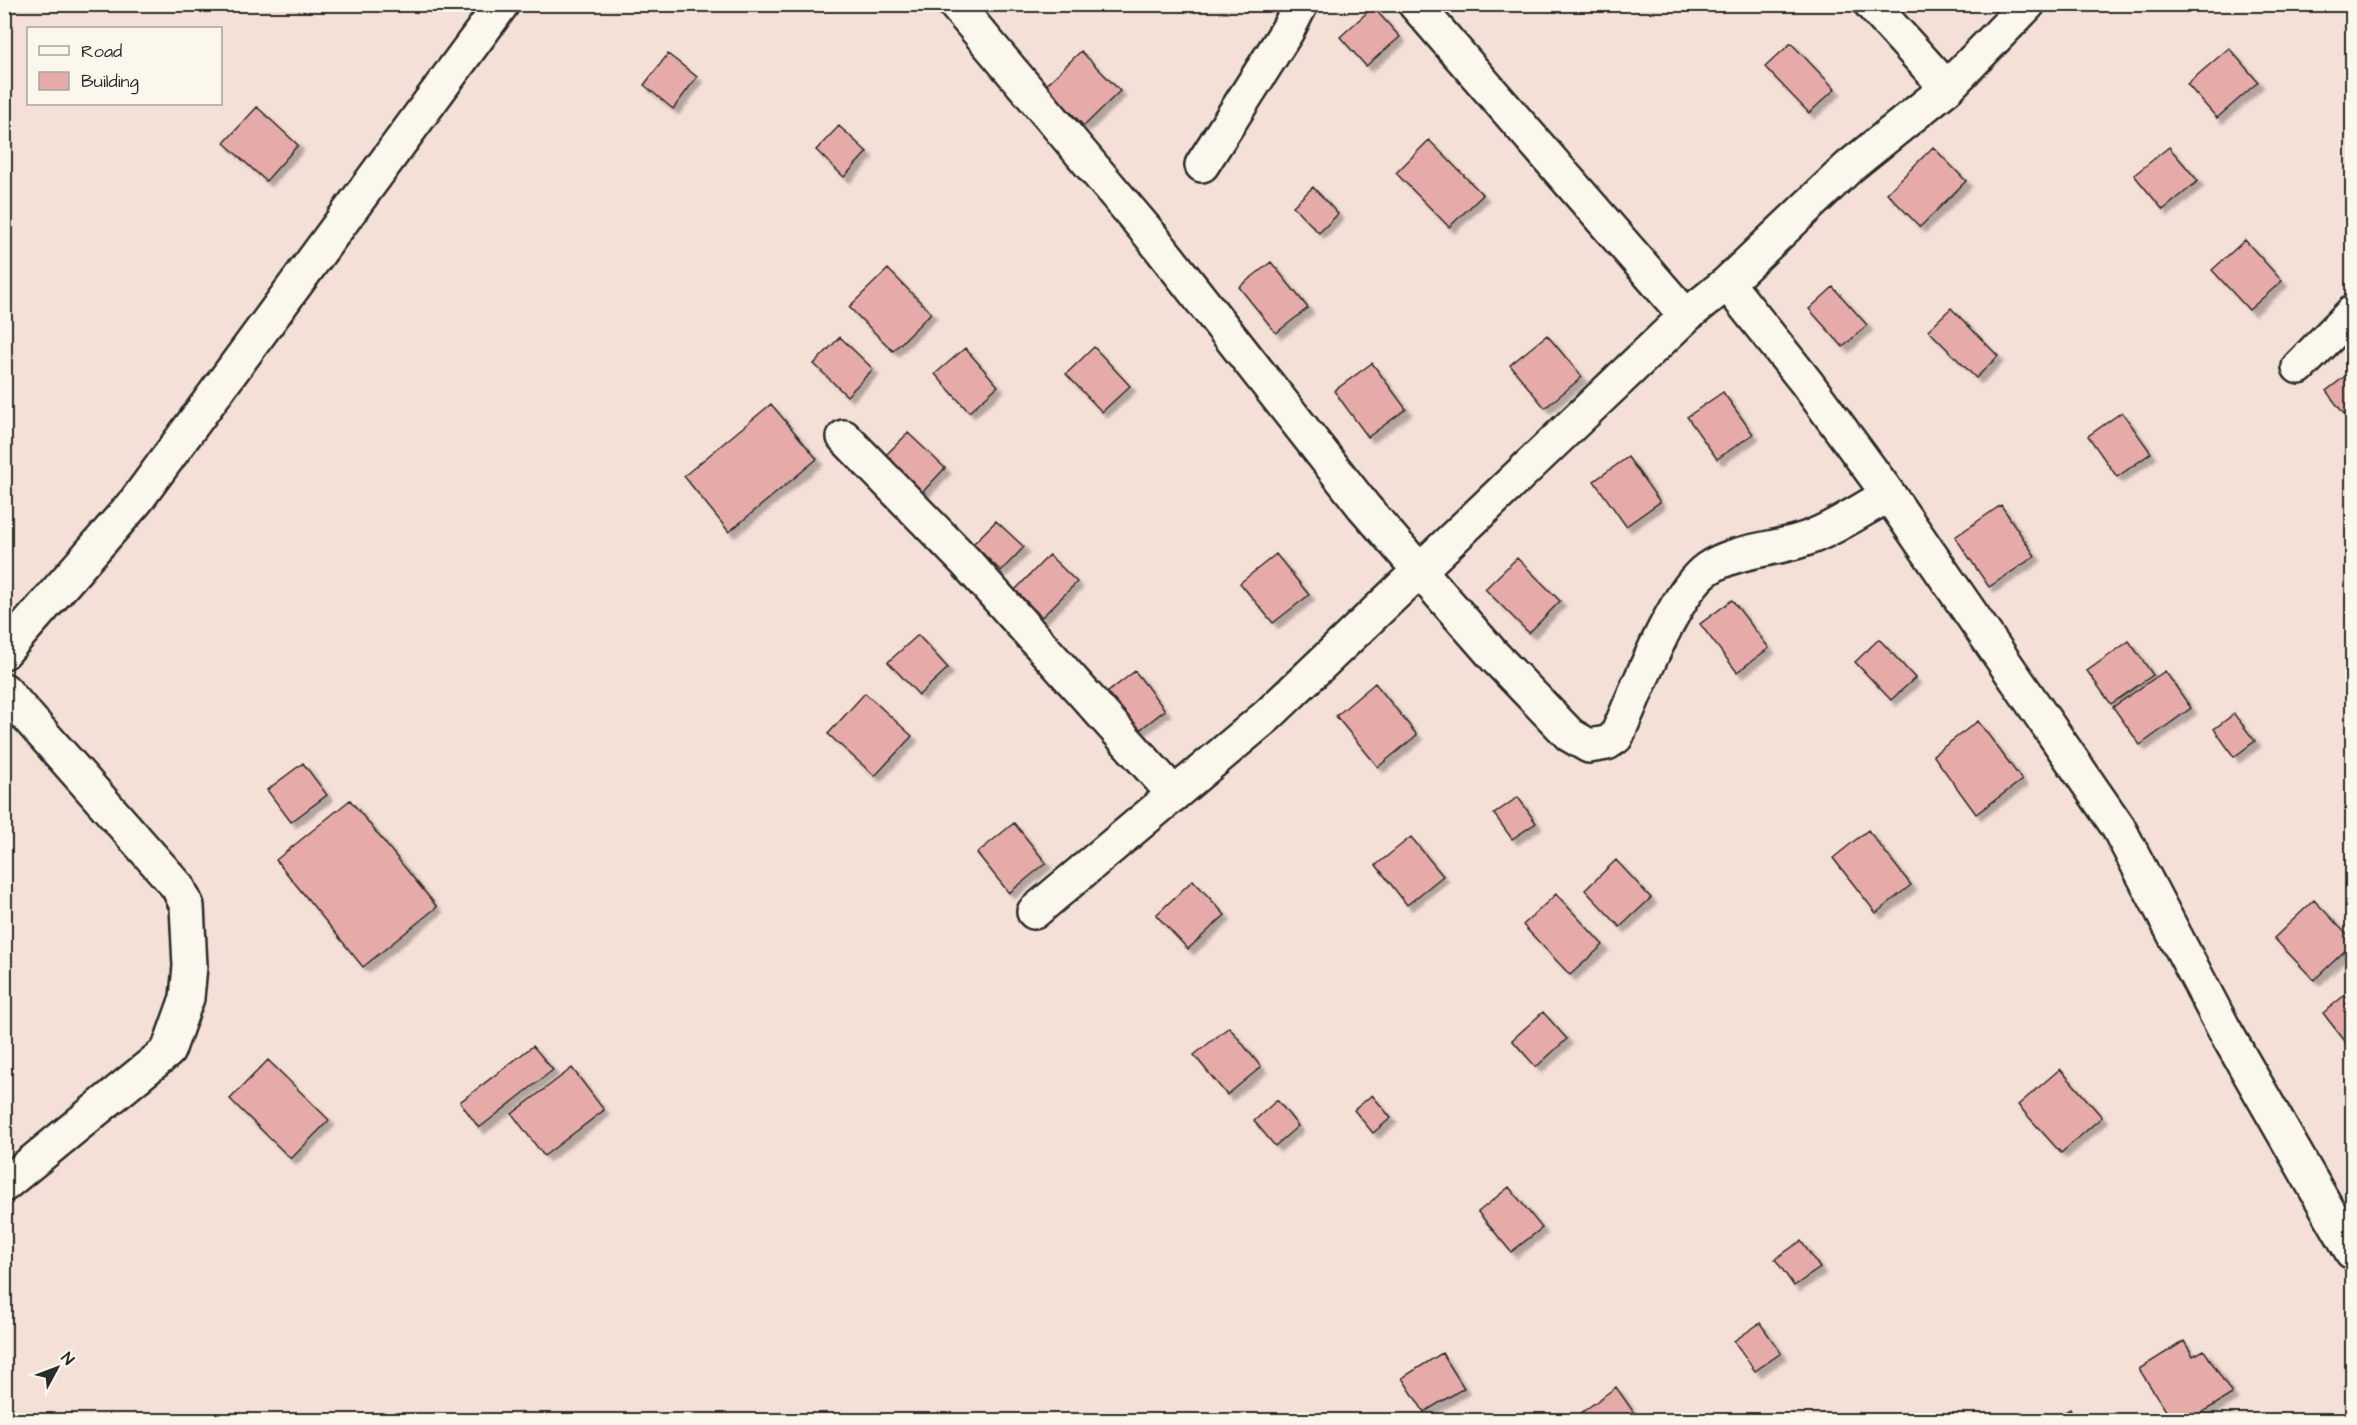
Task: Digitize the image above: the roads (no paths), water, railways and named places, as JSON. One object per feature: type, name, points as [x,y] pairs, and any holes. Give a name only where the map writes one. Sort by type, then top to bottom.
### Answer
[{"type":"street","points":[[4,652],[136,501],[502,4]]},
{"type":"street","points":[[955,4],[1159,246],[1364,507],[1418,571],[1555,720],[1570,735],[1589,746],[1598,745],[1616,737],[1659,641],[1688,589],[1708,568],[1737,557],[1801,541],[1888,495]]},
{"type":"street","points":[[1202,165],[1287,31],[1301,4]]},
{"type":"street","points":[[1415,4],[1686,316]]},
{"type":"street","points":[[1871,4],[1947,88]]},
{"type":"street","points":[[1034,912],[1267,716],[1686,316],[1727,283],[1849,167],[1947,88],[2028,4]]},
{"type":"street","points":[[1727,283],[1806,382],[1888,495],[2118,827],[2224,1029],[2352,1252]]},
{"type":"street","points":[[2299,367],[2352,313]]},
{"type":"street","points":[[844,437],[965,561],[1174,794]]},
{"type":"street","points":[[4,690],[178,887],[187,906],[190,966],[187,998],[168,1051],[4,1185]]}]
